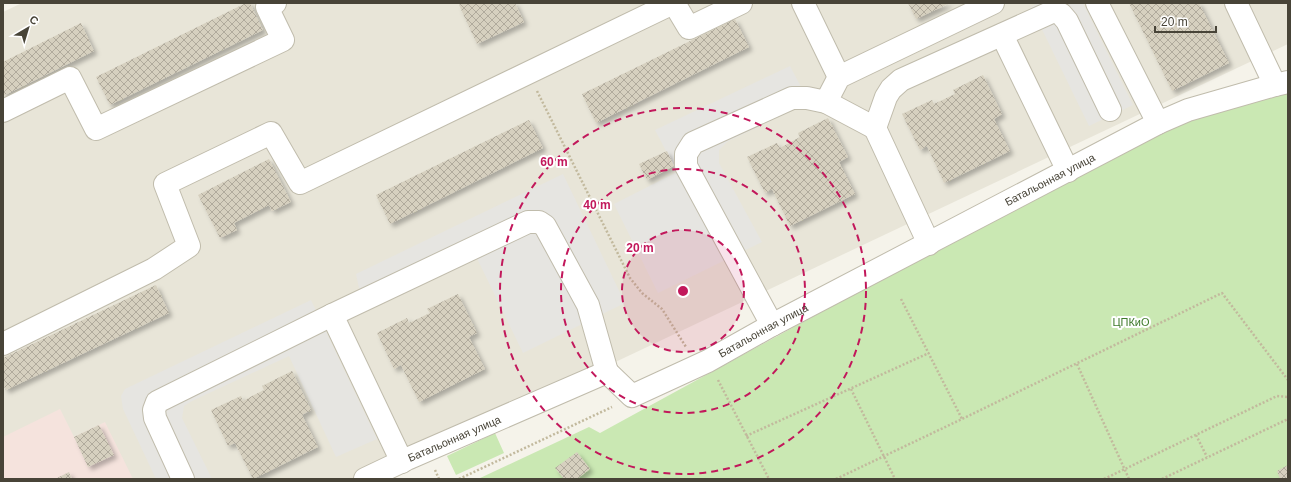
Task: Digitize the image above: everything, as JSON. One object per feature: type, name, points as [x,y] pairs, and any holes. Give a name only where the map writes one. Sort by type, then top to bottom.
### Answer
[{"type":"street","points":[[3,111],[70,78],[96,129],[283,40],[267,7],[275,3]]},
{"type":"street","points":[[3,344],[154,269],[190,246],[165,184],[272,133],[300,183],[674,3],[689,28],[741,3]]},
{"type":"street","points":[[803,3],[839,77]]},
{"type":"street","points":[[826,102],[839,77],[993,3]]},
{"type":"street","points":[[1097,3],[1158,123]]},
{"type":"street","points":[[1236,3],[1282,84]]},
{"type":"street","points":[[875,128],[886,97],[891,89],[901,80],[1054,11],[1062,14],[1067,21],[1110,110]]},
{"type":"street","points":[[1002,35],[1068,171]]},
{"type":"street","name":"Батальонная улица","points":[[632,396],[708,361],[772,325],[1158,123],[1188,110],[1282,84]]},
{"type":"street","points":[[772,325],[686,166],[686,154],[693,143],[792,98],[807,98],[826,102],[875,128],[929,244]]},
{"type":"street","points":[[183,479],[155,418],[154,410],[157,402],[332,315],[528,222],[539,222],[545,226],[588,305],[607,372],[632,396]]},
{"type":"street","points":[[332,315],[402,462]]},
{"type":"street","name":"Батальонная улица","points":[[365,479],[607,372]]},
{"type":"path","points":[[528,73],[630,278],[642,293],[662,309],[685,347],[708,361],[768,479]]},
{"type":"path","points":[[836,479],[1222,293],[1288,380]]},
{"type":"path","points":[[901,299],[962,419]]},
{"type":"path","points":[[746,436],[929,354]]},
{"type":"path","points":[[1077,364],[1129,479]]},
{"type":"path","points":[[851,389],[895,479]]},
{"type":"path","points":[[459,479],[632,396]]},
{"type":"path","points":[[1104,479],[1277,396],[1288,397]]},
{"type":"path","points":[[1162,479],[1288,419]]},
{"type":"path","points":[[1196,435],[1207,457]]},
{"type":"shaded area","points":[[22,3],[1288,3],[1288,44],[368,479],[3,479],[3,12]]},
{"type":"shaded area","points":[[1039,3],[1083,3],[1133,105],[1089,126],[1031,7]]},
{"type":"shaded area","points":[[790,66],[811,106],[801,106],[727,142],[719,150],[719,163],[762,242],[658,293],[614,204],[677,172],[655,130]]},
{"type":"shaded area","points":[[563,174],[625,303],[523,353],[469,242],[364,294],[359,288],[356,274]]},
{"type":"shaded area","points":[[311,300],[377,439],[336,457],[289,356],[184,406],[182,418],[212,479],[156,479],[123,409],[121,396],[125,389]]},
{"type":"shaded area","points":[[60,409],[74,437],[105,422],[133,479],[3,479],[3,437]]},
{"type":"green space","name":"ЦПКиО","points":[[1288,92],[1288,479],[478,479],[589,427],[600,433],[1178,117]]},
{"type":"green space","points":[[495,433],[504,453],[456,475],[447,456]]},
{"type":"building","points":[[246,3],[250,3],[263,30],[110,105],[96,77]]},
{"type":"building","points":[[462,3],[515,3],[524,22],[477,44],[459,5]]},
{"type":"building","points":[[908,3],[950,3],[916,19]]},
{"type":"building","points":[[1129,3],[1199,3],[1229,63],[1172,91]]},
{"type":"building","points":[[735,19],[749,47],[596,123],[582,94]]},
{"type":"building","points":[[81,23],[94,51],[3,96],[3,62]]},
{"type":"building","points":[[983,75],[1002,114],[994,119],[1010,151],[944,183],[927,146],[920,150],[902,114],[932,100],[934,104],[955,94],[953,90]]},
{"type":"building","points":[[828,118],[848,157],[839,162],[855,194],[790,226],[772,189],[765,193],[747,157],[777,143],[780,148],[800,137],[798,133]]},
{"type":"building","points":[[529,120],[543,148],[390,224],[376,195]]},
{"type":"building","points":[[667,151],[674,166],[647,180],[639,164]]},
{"type":"building","points":[[269,159],[291,202],[272,211],[269,205],[234,223],[237,230],[220,238],[198,195]]},
{"type":"building","points":[[156,285],[169,313],[6,390],[3,385],[3,358]]},
{"type":"building","points":[[458,294],[477,333],[469,337],[485,369],[419,402],[401,365],[394,369],[377,333],[407,318],[409,323],[430,313],[427,309]]},
{"type":"building","points":[[292,371],[311,410],[302,415],[318,447],[253,479],[235,443],[228,446],[211,410],[241,396],[243,401],[264,390],[262,386]]},
{"type":"building","points":[[99,425],[114,455],[88,467],[74,437]]},
{"type":"building","points":[[577,452],[590,469],[577,479],[564,479],[555,468]]},
{"type":"building","points":[[1288,465],[1288,479],[1280,479],[1277,471]]},
{"type":"building","points":[[69,472],[72,479],[55,479]]}]
